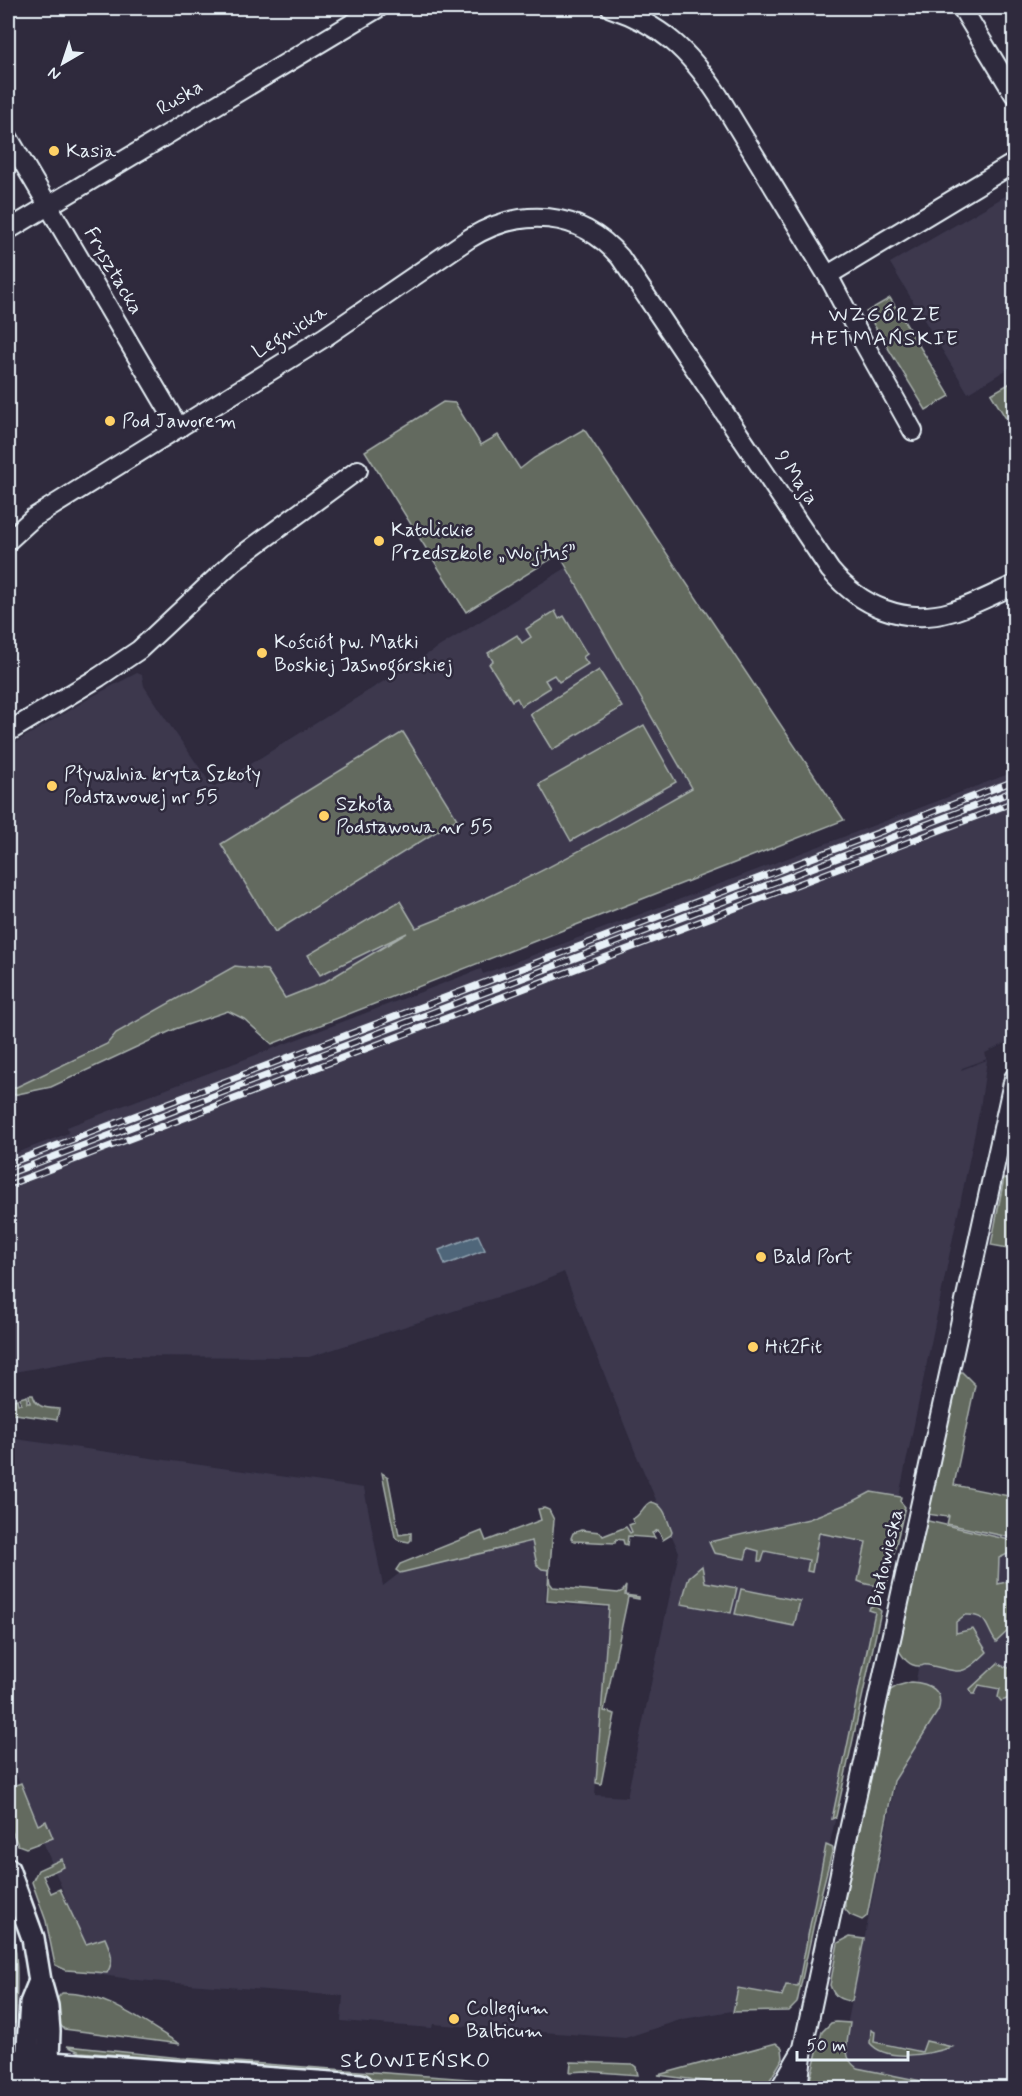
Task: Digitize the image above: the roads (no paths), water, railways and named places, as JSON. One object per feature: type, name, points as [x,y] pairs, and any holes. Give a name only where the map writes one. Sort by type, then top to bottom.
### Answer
[{"type":"main road","points":[[31,2074],[360,2088]]},
{"type":"street","name":"Ruska","points":[[8,230],[378,8]]},
{"type":"street","points":[[611,8],[660,30],[699,67],[828,275],[913,431]]},
{"type":"street","points":[[962,8],[1014,94]]},
{"type":"street","name":"Frysztacka","points":[[8,137],[179,428]]},
{"type":"street","points":[[828,275],[1014,163]]},
{"type":"street","name":"Legnicka","points":[[8,541],[33,518],[325,337],[470,238],[490,227],[518,219],[549,218],[578,226],[607,244]]},
{"type":"street","name":"9 Maja","points":[[607,244],[623,261],[830,570],[848,590],[878,608],[901,615],[923,617],[956,610],[1014,585]]},
{"type":"street","points":[[8,732],[140,650],[234,561],[358,470]]},
{"type":"street","name":"Białowieska","points":[[798,2088],[803,2048],[848,1835],[1014,1078]]},
{"type":"street","points":[[8,1869],[33,1938],[40,1981],[31,2003],[31,2074]]},
{"type":"street","name":"Białowieska","points":[[780,2088],[803,2048]]},
{"type":"water","points":[[478,1235],[485,1250],[445,1265],[439,1250]]},
{"type":"railway","points":[[8,1164],[1014,781]]},
{"type":"railway","points":[[8,1174],[1014,791]]},
{"type":"railway","points":[[8,1185],[1014,802]]},
{"type":"place","name":"Kasia","points":[[54,151]]},
{"type":"place","name":"Pod Jaworem","points":[[110,421]]},
{"type":"place","name":"Katolickie Przedszkole „Wojtuś”","points":[[379,541]]},
{"type":"place","name":"Kościół pw. Matki Boskiej Jasnogórskiej","points":[[262,653]]},
{"type":"place","name":"Pływalnia kryta Szkoły Podstawowej nr 55","points":[[52,786]]},
{"type":"place","name":"Szkoła Podstawowa nr 55","points":[[324,816]]},
{"type":"place","name":"Bald Port","points":[[761,1257]]},
{"type":"place","name":"Hit2Fit","points":[[753,1347]]},
{"type":"place","name":"Collegium Balticum","points":[[454,2019]]},
{"type":"district","name":"WZGÓRZE HETMAŃSKIE","points":[[885,327]]},
{"type":"district","name":"SŁOWIEŃSKO","points":[[416,2061]]}]
